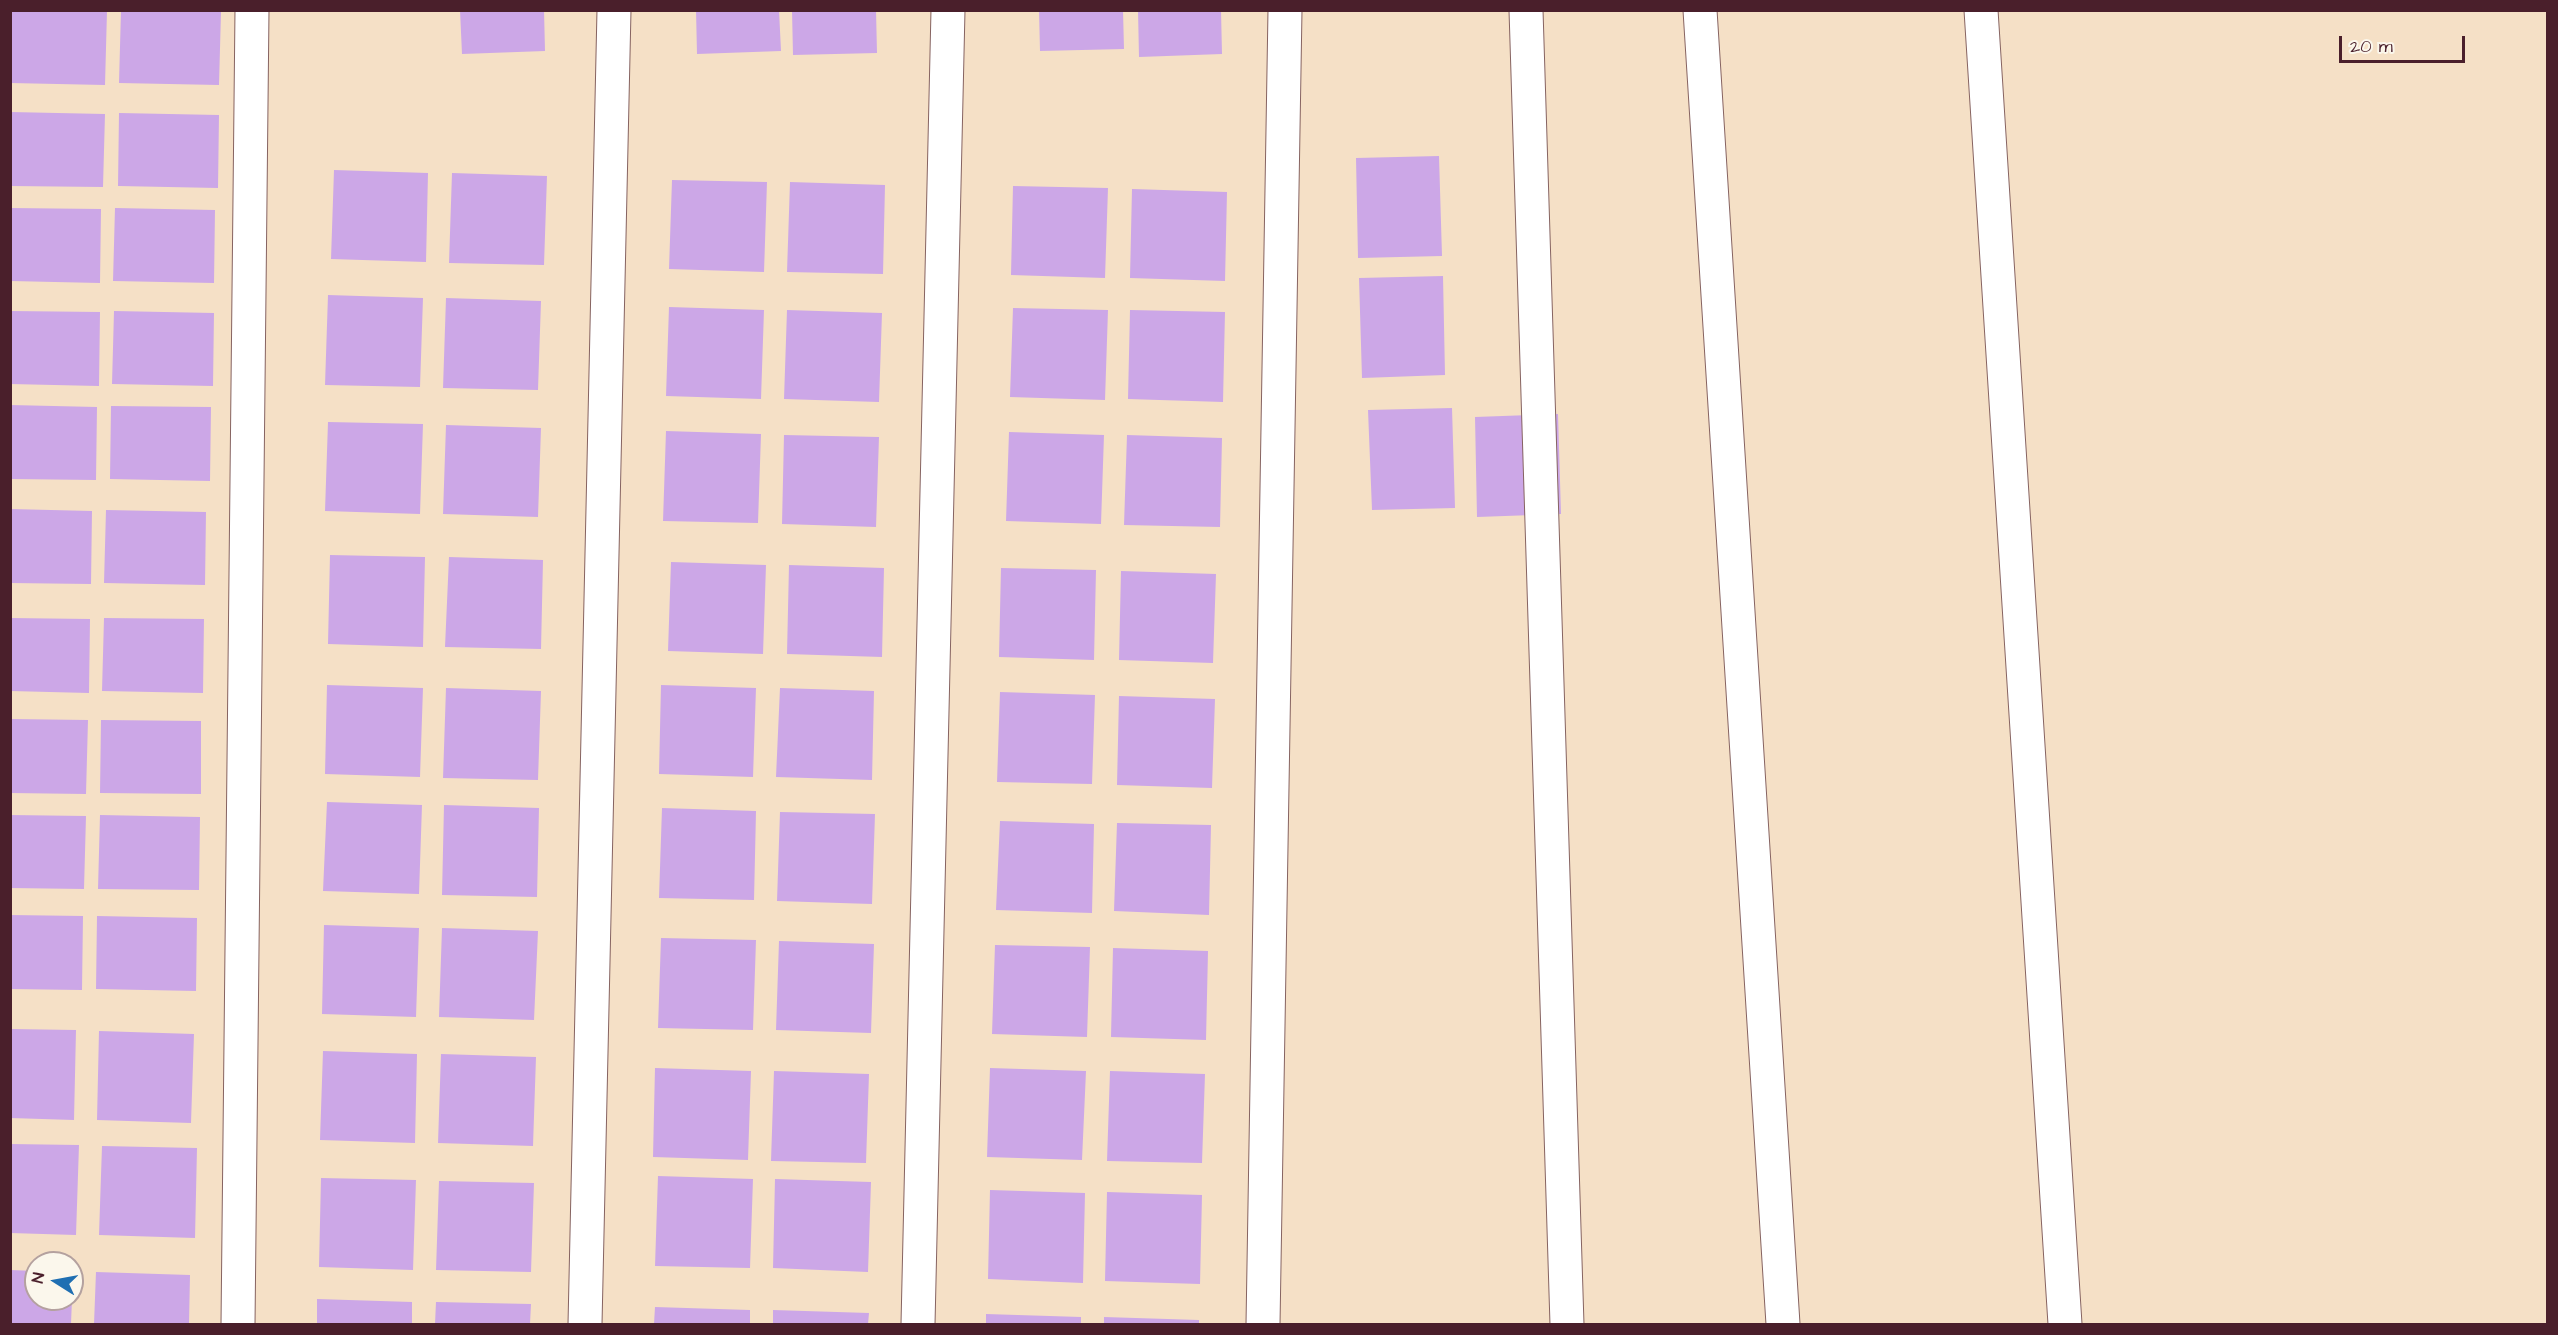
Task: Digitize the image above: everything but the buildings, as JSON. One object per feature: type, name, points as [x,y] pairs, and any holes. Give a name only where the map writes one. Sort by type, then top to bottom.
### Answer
[{"type":"street","points":[[238,1324],[252,10]]},
{"type":"street","points":[[585,1324],[614,10]]},
{"type":"street","points":[[918,1324],[948,10]]},
{"type":"street","points":[[1263,1324],[1285,10]]},
{"type":"street","points":[[1526,10],[1568,1324]]},
{"type":"street","points":[[1700,10],[1783,1324]]},
{"type":"street","points":[[1982,10],[2065,1324]]}]
